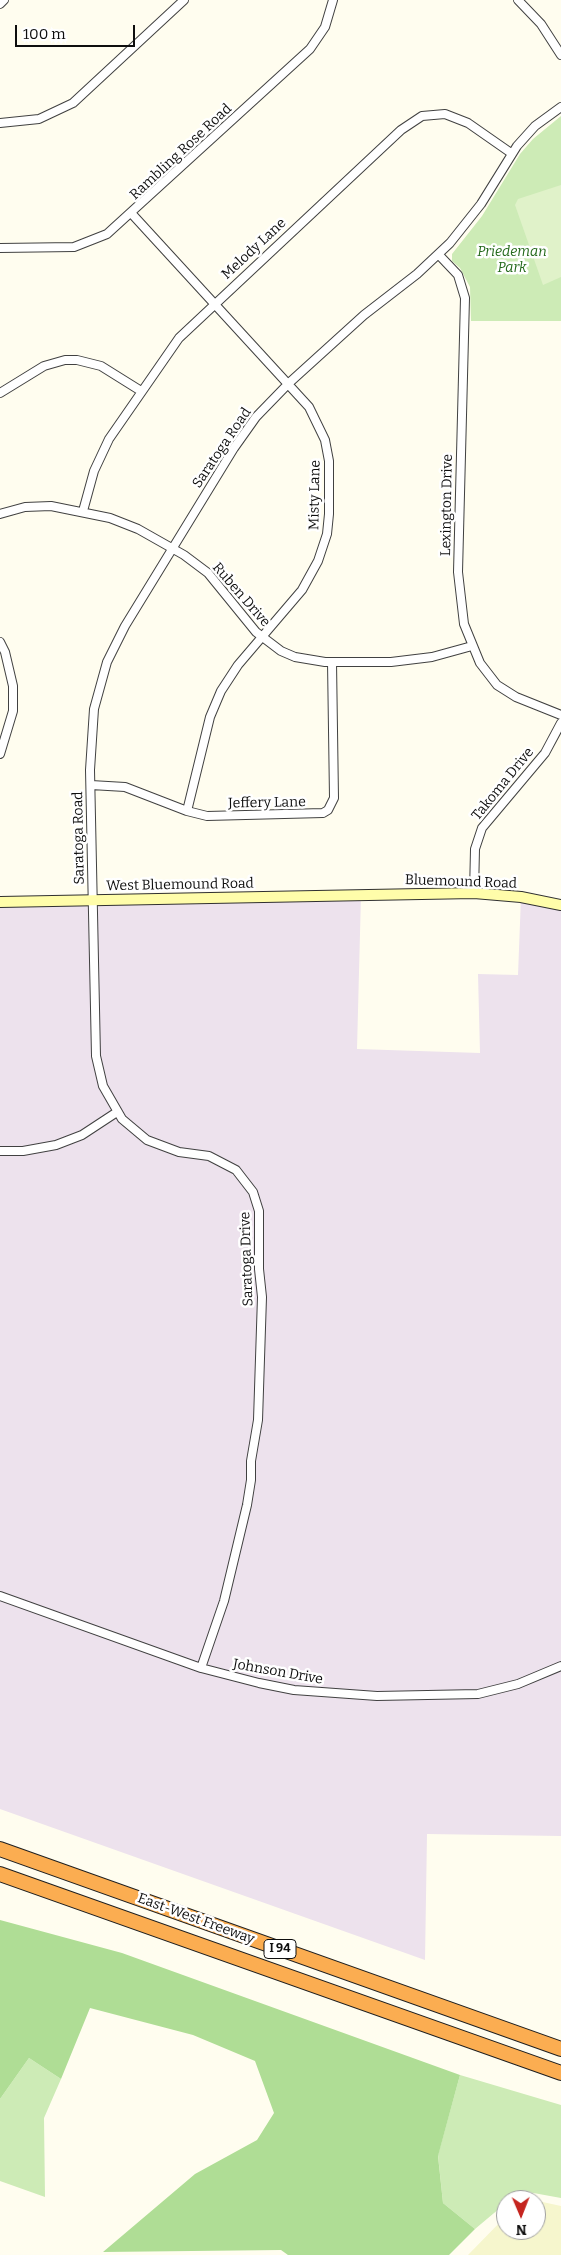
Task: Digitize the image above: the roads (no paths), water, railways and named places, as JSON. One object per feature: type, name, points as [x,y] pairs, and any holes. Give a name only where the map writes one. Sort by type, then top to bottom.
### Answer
[{"type":"highway","name":"East-West Freeway","points":[[0,1849],[561,2049]]},
{"type":"highway","name":"East-West Freeway","points":[[0,1874],[561,2073]]},
{"type":"main road","name":"Bluemound Road","points":[[361,895],[474,894],[561,904]]},
{"type":"main road","name":"West Bluemound Road","points":[[0,902],[361,895]]},
{"type":"street","points":[[0,4],[4,0]]},
{"type":"street","points":[[0,123],[39,119],[72,103],[184,0]]},
{"type":"street","name":"Rambling Rose Road","points":[[0,248],[60,249],[80,246],[107,234],[132,214],[310,49],[325,27],[333,0]]},
{"type":"street","points":[[518,0],[541,24],[561,55]]},
{"type":"street","name":"Saratoga Road","points":[[93,900],[91,731],[101,681],[125,626],[245,432],[270,402],[364,315],[439,254],[481,204],[512,153],[535,126],[561,107]]},
{"type":"street","name":"Melody Lane","points":[[82,511],[98,460],[109,439],[179,338],[214,303],[401,130],[416,119],[432,114],[455,116],[512,153]]},
{"type":"street","name":"Misty Lane","points":[[132,214],[289,383],[312,412],[325,440],[330,472],[329,514],[324,546],[314,571],[302,590],[227,680],[216,702],[187,811]]},
{"type":"street","name":"Lexington Drive","points":[[439,254],[458,276],[465,298],[458,587],[464,624],[480,663],[497,685],[516,697],[561,716]]},
{"type":"street","points":[[0,393],[44,366],[65,360],[77,360],[101,366],[141,391]]},
{"type":"street","name":"Ruben Drive","points":[[0,514],[35,506],[51,506],[110,518],[138,529],[173,548],[214,579],[250,626],[262,637],[295,657],[332,662],[411,661],[472,646]]},
{"type":"street","points":[[0,642],[5,652],[13,686],[13,711],[0,754]]},
{"type":"street","name":"Jeffery Lane","points":[[91,785],[124,787],[187,811],[222,817],[315,815],[328,810],[334,798],[332,662]]},
{"type":"street","name":"Takoma Drive","points":[[474,894],[475,849],[482,828],[545,753],[561,723]]},
{"type":"street","name":"Saratoga Drive","points":[[93,900],[96,1056],[102,1086],[117,1112],[133,1130],[160,1146],[179,1152],[209,1156],[236,1170],[253,1192],[259,1211],[259,1270],[262,1297],[258,1420],[251,1461],[251,1480],[247,1505],[224,1601],[201,1668]]},
{"type":"street","points":[[0,1151],[29,1150],[56,1145],[82,1135],[117,1112]]},
{"type":"street","name":"Johnson Drive","points":[[0,1596],[201,1668],[258,1684],[294,1690],[378,1696],[490,1692],[518,1684],[561,1666]]},
{"type":"park label","name":"Priedeman Park","points":[[512,260]]}]
